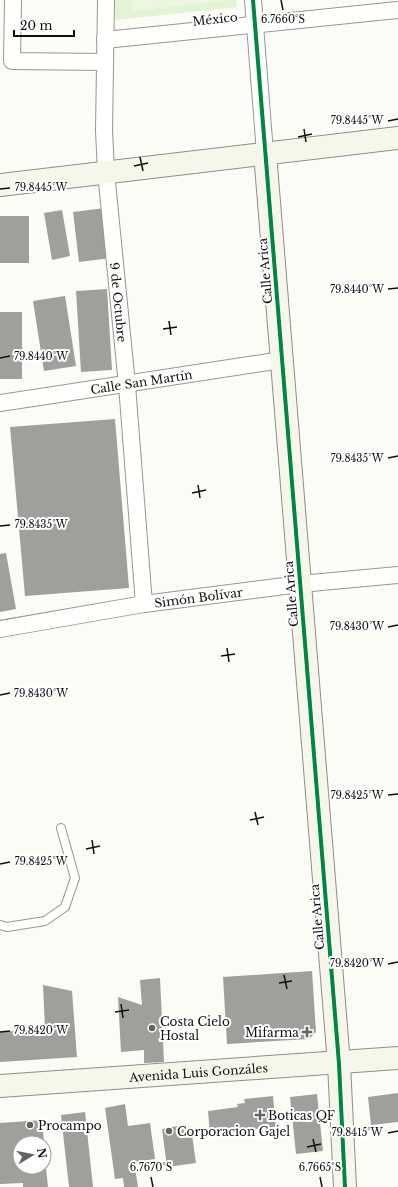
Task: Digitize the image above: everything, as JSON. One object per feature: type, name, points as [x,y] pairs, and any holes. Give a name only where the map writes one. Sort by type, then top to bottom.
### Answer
[{"type":"street","points":[[13,0],[12,61],[105,62]]},
{"type":"street","name":"9 de Octubre","points":[[106,0],[104,130],[106,172],[127,385],[144,604]]},
{"type":"street","name":"Calle Arica","points":[[253,0],[339,1064],[345,1187]]},
{"type":"street","points":[[396,0],[398,15]]},
{"type":"street","name":"México","points":[[105,40],[398,10]]},
{"type":"street","points":[[0,185],[398,138]]},
{"type":"street","name":"Calle San Martín","points":[[0,403],[127,385],[282,360]]},
{"type":"street","name":"Simón Bolívar","points":[[0,629],[144,604],[300,584],[398,575]]},
{"type":"street","name":"Avenida Luis Gonzáles","points":[[0,1086],[339,1064],[398,1058]]},
{"type":"lane","points":[[0,925],[7,927],[45,921],[66,907],[75,878],[61,828]]},
{"type":"green space","points":[[114,0],[236,0],[237,7],[116,20]]},
{"type":"green space","points":[[131,0],[230,0],[132,11]]},
{"type":"building","points":[[105,208],[111,258],[79,262],[73,212]]},
{"type":"building","points":[[62,210],[70,256],[52,260],[44,213]]},
{"type":"building","points":[[0,216],[29,216],[29,263],[0,263]]},
{"type":"building","points":[[107,289],[112,370],[81,372],[76,291]]},
{"type":"building","points":[[65,296],[76,366],[44,371],[33,301]]},
{"type":"building","points":[[0,312],[22,312],[22,379],[0,379]]},
{"type":"building","points":[[115,419],[129,588],[25,596],[10,427]]},
{"type":"building","points":[[6,553],[16,609],[0,612],[0,554]]},
{"type":"building","points":[[312,971],[316,1032],[309,1039],[227,1044],[223,977]]},
{"type":"building","points":[[160,978],[164,1062],[144,1063],[144,1050],[121,1052],[118,997],[142,1005],[140,980]]},
{"type":"building","points":[[43,985],[72,991],[77,1057],[0,1062],[0,1032],[45,1029]]},
{"type":"building","points":[[398,1093],[398,1122],[371,1125],[368,1097]]},
{"type":"building","points":[[317,1094],[323,1151],[296,1154],[290,1097]]},
{"type":"building","points":[[273,1096],[276,1127],[210,1134],[208,1111],[238,1107],[237,1104],[245,1103],[244,1099]]},
{"type":"building","points":[[125,1104],[128,1126],[150,1123],[155,1159],[134,1162],[138,1187],[124,1187],[123,1178],[115,1179],[105,1108]]},
{"type":"building","points":[[85,1112],[93,1187],[69,1187],[61,1115]]},
{"type":"building","points":[[42,1120],[43,1135],[12,1135],[12,1175],[47,1175],[48,1187],[23,1187],[23,1183],[0,1184],[0,1123]]},
{"type":"building","points":[[178,1126],[179,1130],[191,1128],[196,1163],[167,1167],[162,1129]]},
{"type":"cycle path","points":[[253,0],[339,1064],[345,1187]]},
{"type":"place","name":"Costa Cielo Hostal","points":[[152,1028]]},
{"type":"place","name":"Mifarma","points":[[307,1032]]},
{"type":"place","name":"Boticas QF","points":[[260,1115]]},
{"type":"place","name":"Procampo","points":[[30,1125]]},
{"type":"place","name":"Corporacion Gajel","points":[[169,1131]]}]
